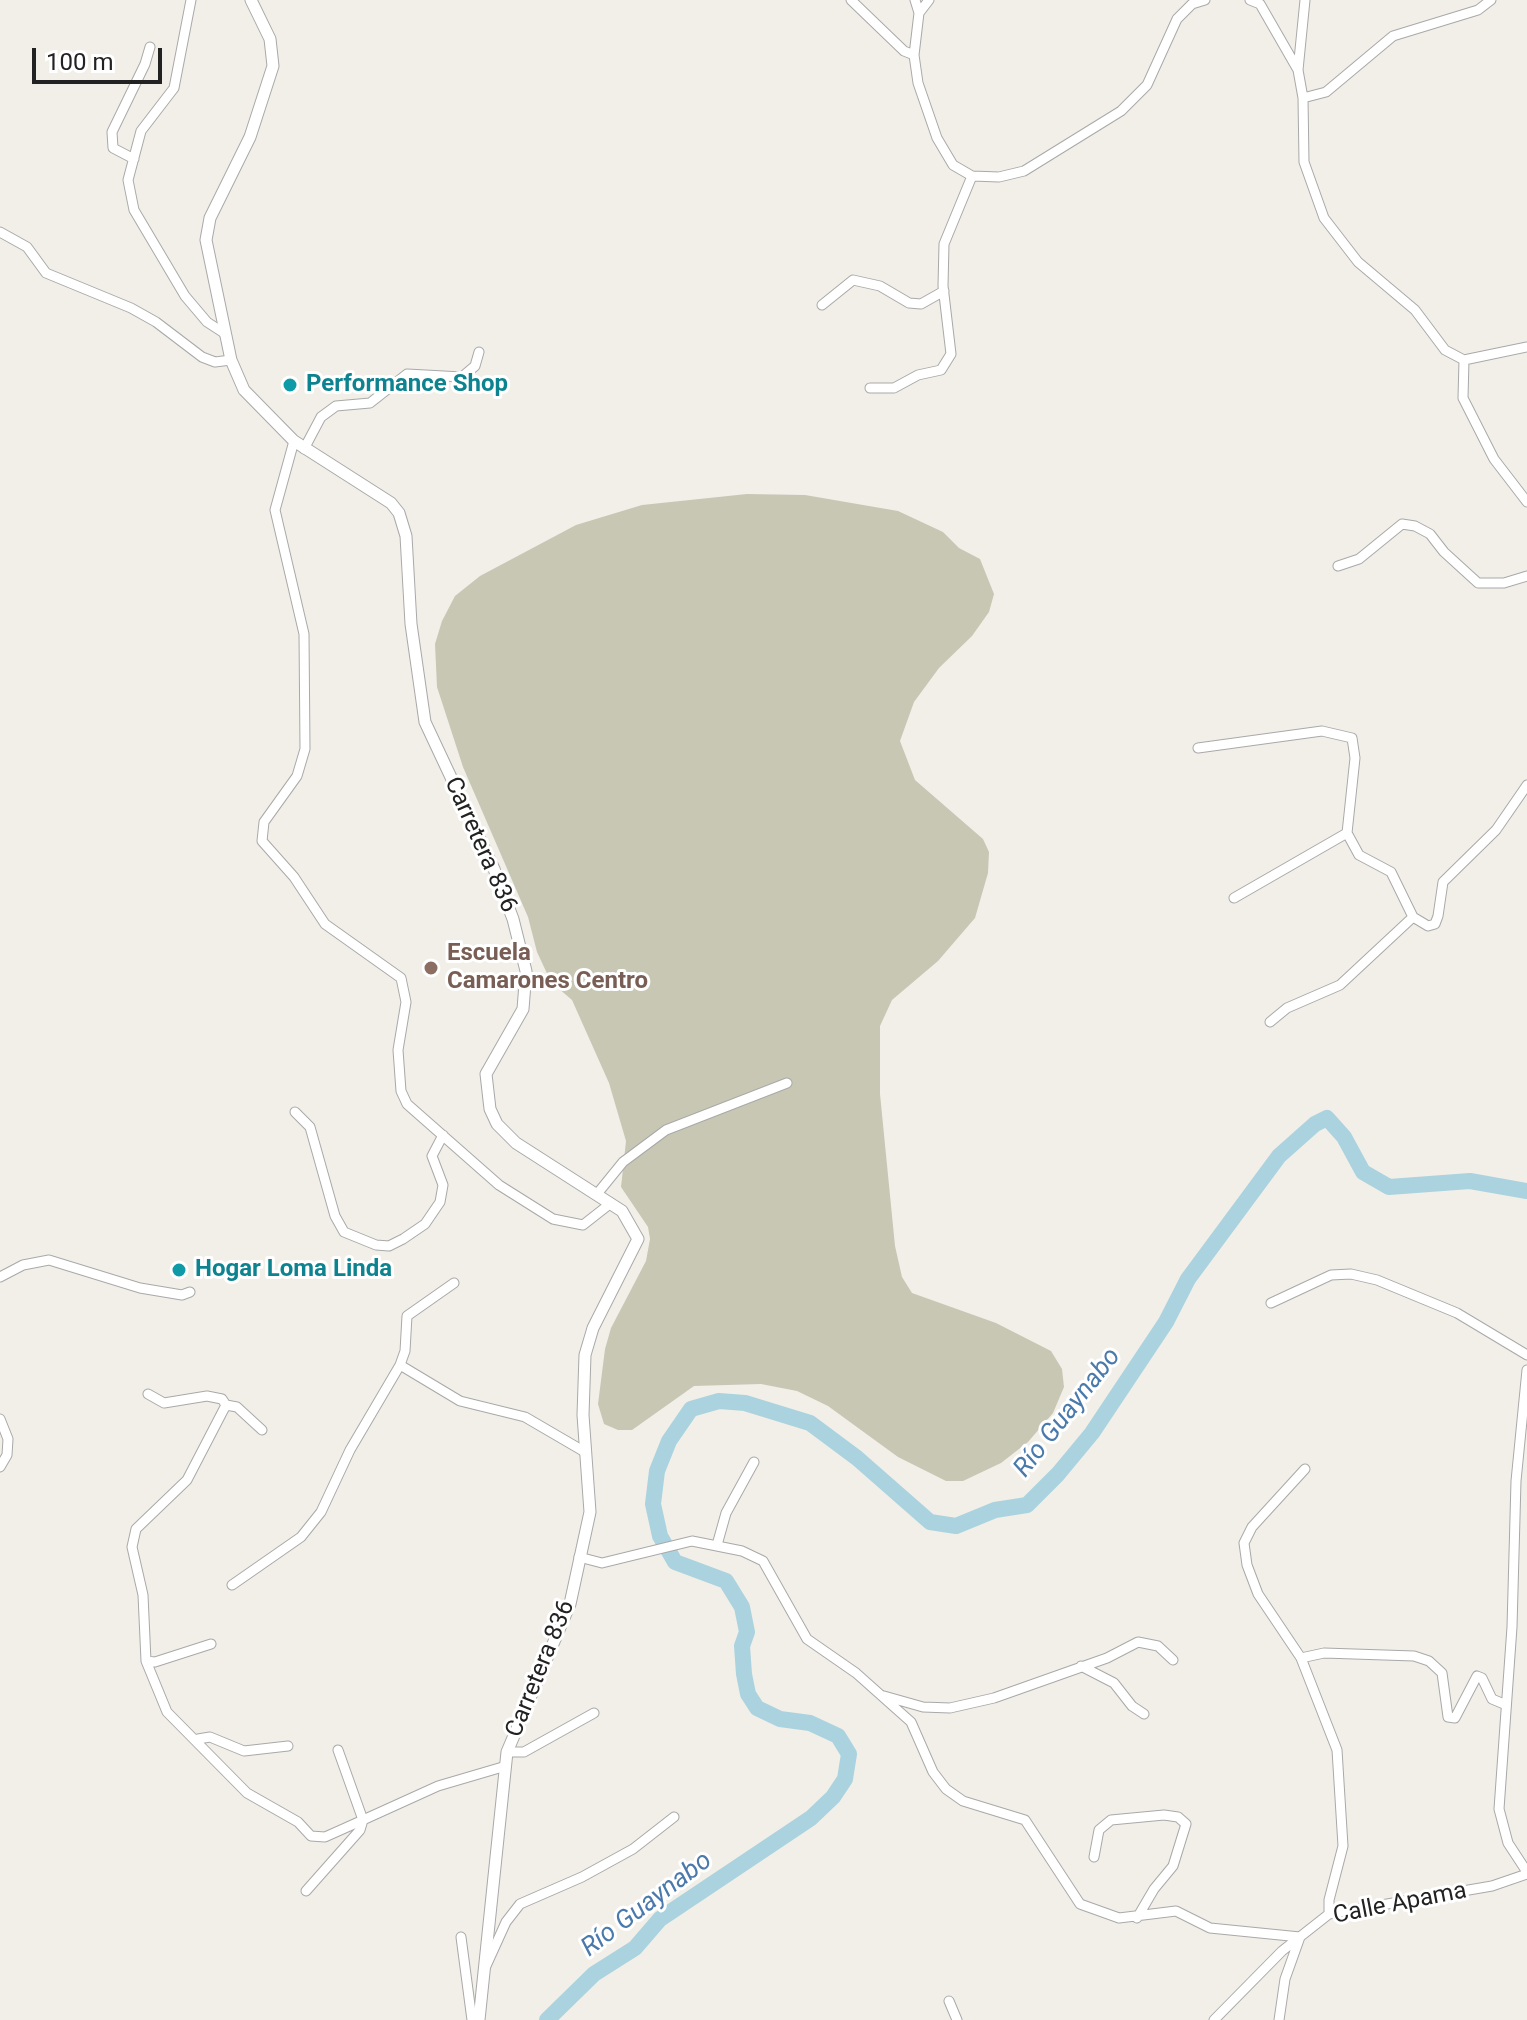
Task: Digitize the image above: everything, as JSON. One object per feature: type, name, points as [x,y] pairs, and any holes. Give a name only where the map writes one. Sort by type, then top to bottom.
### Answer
[{"type":"street","points":[[191,0],[174,88],[141,131],[128,180],[134,210],[185,296],[207,322],[224,333]]},
{"type":"street","name":"Carretera 836","points":[[251,0],[270,39],[273,66],[250,137],[207,230],[231,360],[244,390],[299,445],[391,503],[403,524],[411,624],[425,722],[494,869],[513,919],[526,971],[523,1009],[486,1074],[490,1109],[497,1124],[516,1143],[611,1203],[630,1222],[638,1239],[587,1346],[585,1452],[590,1512],[570,1604],[507,1752],[479,2020]]},
{"type":"street","points":[[851,0],[904,51],[914,55]]},
{"type":"street","points":[[915,0],[919,13],[914,55],[918,83],[937,138],[953,165],[972,176],[999,177],[1024,171],[1121,111],[1147,85],[1177,19],[1192,4],[1205,0]]},
{"type":"street","points":[[919,13],[929,0]]},
{"type":"street","points":[[1250,0],[1260,4],[1298,70]]},
{"type":"street","points":[[1305,0],[1298,70],[1303,98],[1304,162],[1324,218],[1358,262],[1415,310],[1445,350],[1464,360],[1527,347]]},
{"type":"street","points":[[1303,98],[1326,92],[1393,36],[1478,10],[1491,0]]},
{"type":"street","points":[[134,159],[113,148],[112,132],[150,47]]},
{"type":"street","points":[[870,388],[894,388],[918,375],[941,370],[951,354],[944,291],[944,244],[972,176]]},
{"type":"street","points":[[0,232],[27,247],[46,273],[131,308],[156,322],[202,357],[215,362],[231,360]]},
{"type":"street","points":[[822,305],[853,280],[880,286],[909,303],[921,304],[944,291]]},
{"type":"street","points":[[479,352],[475,366],[462,377],[407,374],[370,403],[336,406],[321,417],[299,445],[275,510],[304,634],[305,749],[297,776],[264,822],[262,841],[294,877],[325,924],[401,978],[406,1002],[398,1050],[401,1091],[407,1104],[499,1185],[553,1219],[583,1225],[600,1215],[611,1203]]},
{"type":"street","points":[[1464,360],[1463,398],[1494,459],[1527,502]]},
{"type":"street","points":[[1338,566],[1359,559],[1402,524],[1415,526],[1430,534],[1478,583],[1504,583],[1527,576]]},
{"type":"street","points":[[1198,748],[1322,731],[1347,734],[1352,738],[1355,758],[1347,833],[1359,855],[1391,872],[1413,917],[1428,926],[1435,924],[1443,882],[1496,830],[1527,785]]},
{"type":"street","points":[[1234,898],[1347,833]]},
{"type":"street","points":[[1270,1022],[1287,1008],[1340,985],[1413,917]]},
{"type":"street","points":[[597,1194],[623,1162],[666,1130],[787,1083]]},
{"type":"street","points":[[295,1112],[310,1127],[333,1209],[344,1232],[376,1245],[389,1246],[403,1239],[425,1224],[440,1202],[443,1185],[432,1156],[443,1135]]},
{"type":"street","points":[[0,1277],[23,1265],[49,1260],[149,1290],[190,1292]]},
{"type":"street","points":[[1271,1303],[1331,1275],[1351,1274],[1377,1280],[1457,1313],[1527,1355]]},
{"type":"street","points":[[232,1585],[301,1537],[321,1512],[350,1450],[400,1365],[405,1351],[407,1316],[454,1283]]},
{"type":"street","points":[[400,1365],[460,1401],[525,1417],[585,1452]]},
{"type":"street","points":[[1527,1370],[1516,1481],[1516,1544],[1499,1809],[1508,1843],[1527,1873]]},
{"type":"street","points":[[148,1394],[164,1403],[207,1396],[222,1399],[226,1405],[237,1407],[262,1430]]},
{"type":"street","points":[[226,1405],[187,1480],[136,1529],[133,1538],[143,1595],[146,1661],[167,1712],[198,1739],[247,1793],[298,1822],[311,1836],[325,1837],[438,1786],[506,1766]]},
{"type":"street","points":[[0,1419],[8,1439],[7,1455],[0,1467]]},
{"type":"street","points":[[717,1545],[726,1513],[754,1462]]},
{"type":"street","points":[[1305,1469],[1252,1527],[1244,1543],[1247,1565],[1258,1594],[1301,1658],[1337,1750],[1343,1846],[1329,1900],[1329,1914]]},
{"type":"street","points":[[579,1557],[599,1563],[692,1541],[717,1545],[763,1561],[807,1639],[911,1722],[933,1772],[946,1789],[963,1801],[1025,1820],[1080,1904],[1119,1918],[1176,1911],[1210,1928],[1300,1937],[1285,1979],[1279,2020]]},
{"type":"street","points":[[1516,1544],[1527,1543]]},
{"type":"street","points":[[881,1695],[923,1707],[950,1708],[994,1698],[1107,1658],[1138,1642],[1158,1646],[1173,1660]]},
{"type":"street","points":[[146,1661],[155,1662],[211,1644]]},
{"type":"street","points":[[1301,1658],[1324,1653],[1414,1656],[1429,1661],[1442,1673],[1448,1717],[1455,1718],[1477,1676],[1482,1678],[1492,1699],[1504,1704]]},
{"type":"street","points":[[1080,1666],[1114,1683],[1132,1706],[1144,1714]]},
{"type":"street","points":[[507,1752],[524,1752],[594,1713]]},
{"type":"street","points":[[198,1739],[210,1737],[244,1751],[288,1746]]},
{"type":"street","points":[[306,1891],[360,1830],[363,1820],[338,1750]]},
{"type":"street","points":[[1094,1857],[1099,1830],[1111,1820],[1164,1815],[1178,1817],[1186,1824],[1173,1866],[1154,1889],[1137,1918]]},
{"type":"street","points":[[485,1969],[506,1922],[520,1904],[582,1877],[633,1849],[674,1817]]},
{"type":"street","name":"Calle Apama","points":[[1214,2020],[1300,1937],[1329,1914],[1492,1886],[1527,1873]]},
{"type":"street","points":[[461,1937],[472,2020]]},
{"type":"street","points":[[949,2001],[957,2020]]},
{"type":"shaded area","points":[[747,494],[805,495],[898,511],[943,532],[959,548],[980,559],[994,594],[989,612],[972,636],[939,668],[914,702],[900,741],[915,780],[983,839],[989,852],[988,873],[975,918],[938,961],[892,1000],[880,1026],[880,1094],[895,1246],[902,1277],[912,1293],[996,1323],[1051,1351],[1062,1369],[1064,1387],[1053,1413],[1028,1442],[1001,1463],[963,1481],[946,1481],[898,1457],[828,1406],[797,1391],[761,1384],[694,1386],[632,1430],[618,1430],[604,1424],[598,1404],[605,1349],[611,1328],[646,1261],[650,1239],[648,1227],[621,1187],[626,1141],[609,1083],[572,1000],[551,982],[537,952],[528,917],[463,767],[437,687],[435,644],[442,621],[455,596],[480,576],[576,525],[642,505]]},
{"type":"waterway","name":"Río Guaynabo","points":[[547,2020],[594,1974],[635,1948],[660,1919],[811,1818],[833,1797],[845,1779],[849,1754],[838,1736],[810,1723],[780,1719],[757,1708],[748,1694],[744,1674],[742,1646],[747,1632],[742,1607],[726,1581],[675,1562],[660,1536],[653,1504],[657,1471],[669,1441],[691,1409],[719,1401],[745,1403],[810,1423],[857,1458],[930,1522],[956,1526],[995,1510],[1027,1505],[1058,1474],[1092,1433],[1166,1322],[1188,1279],[1279,1156],[1315,1124],[1327,1118],[1344,1137],[1363,1172],[1389,1187],[1470,1181],[1527,1191]]},
{"type":"place","name":"Performance Shop","points":[[290,385]]},
{"type":"place","name":"Escuela Camarones Centro","points":[[431,968]]},
{"type":"place","name":"Hogar Loma Linda","points":[[179,1270]]}]
